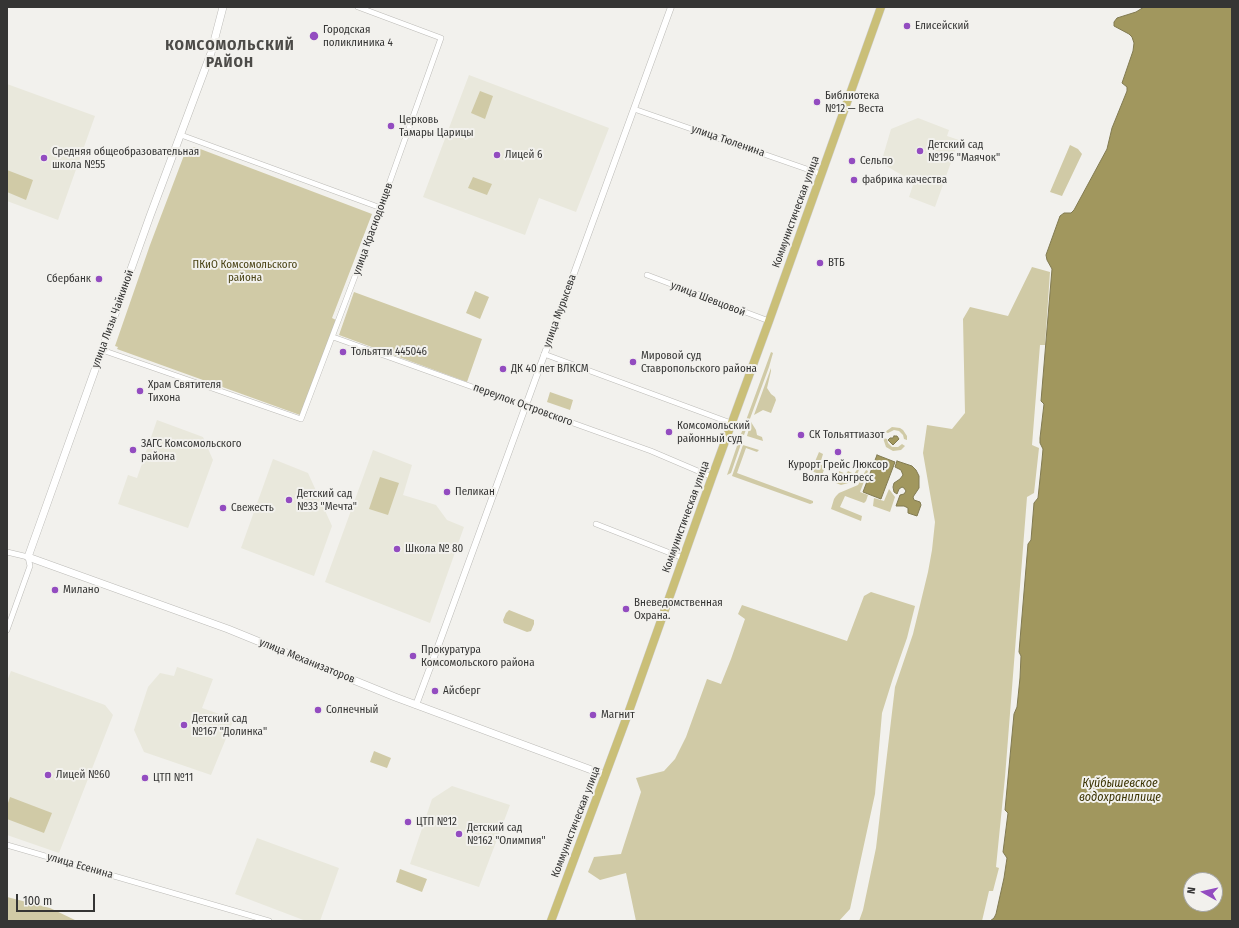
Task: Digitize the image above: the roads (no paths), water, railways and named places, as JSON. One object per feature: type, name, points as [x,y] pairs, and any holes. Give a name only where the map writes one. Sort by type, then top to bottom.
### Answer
[{"type":"main road","name":"улица Лизы Чайкиной","points":[[28,557],[211,53],[224,7]]},
{"type":"main road","name":"Коммунистическая улица","points":[[551,921],[606,775],[881,7]]},
{"type":"main road","name":"улица Механизаторов","points":[[28,557],[222,627],[416,705],[606,775]]},
{"type":"street","name":"улица Краснодонцев","points":[[102,350],[301,419],[381,208],[441,38],[358,7]]},
{"type":"street","name":"улица Мурысева","points":[[416,705],[671,7]]},
{"type":"street","name":"улица Тюленина","points":[[634,108],[821,174]]},
{"type":"street","points":[[181,134],[381,208]]},
{"type":"street","name":"улица Шевцовой","points":[[647,275],[769,321]]},
{"type":"street","name":"переулок Островского","points":[[333,337],[652,451],[712,477]]},
{"type":"street","points":[[544,354],[731,424]]},
{"type":"street","points":[[596,524],[683,558]]},
{"type":"street","name":"улица Механизаторов","points":[[7,552],[28,557]]},
{"type":"street","name":"улица Лизы Чайкиной","points":[[7,630],[30,566],[28,557]]},
{"type":"street","name":"улица Есенина","points":[[7,845],[269,921]]},
{"type":"water","name":"Куйбышевское водохранилище","points":[[1144,7],[1232,7],[1232,921],[990,921],[996,914],[1007,858],[1003,852],[1008,813],[1005,810],[1014,714],[1017,707],[1020,678],[1021,656],[1019,652],[1028,544],[1031,540],[1034,503],[1038,498],[1043,449],[1040,443],[1040,438],[1044,404],[1041,401],[1052,269],[1046,255],[1060,216],[1064,213],[1071,213],[1074,210],[1107,149],[1112,128],[1127,91],[1127,87],[1122,83],[1133,51],[1134,43],[1129,34],[1114,26],[1114,22],[1117,18],[1136,12]]},
{"type":"water","points":[[894,436],[897,436],[899,439],[893,445],[888,440]]},
{"type":"water","points":[[877,455],[895,462],[881,499],[863,492]]},
{"type":"water","points":[[897,461],[912,466],[919,476],[919,488],[913,497],[914,500],[920,502],[921,505],[917,516],[908,513],[908,508],[904,506],[896,506],[900,495],[904,494],[906,491],[902,487],[899,489],[897,494],[894,492],[894,483],[903,475],[901,470],[895,467]]},
{"type":"place","name":"Елисейский","points":[[907,26]]},
{"type":"place","name":"Городская поликлиника 4","points":[[314,36]]},
{"type":"place","name":"Библиотека №12 — Веста","points":[[817,102]]},
{"type":"place","name":"Церковь Тамары Царицы","points":[[391,126]]},
{"type":"place","name":"Детский сад №196 \"Маячок\"","points":[[920,151]]},
{"type":"place","name":"Лицей 6","points":[[497,155]]},
{"type":"place","name":"Средняя общеобразовательная школа №55","points":[[44,158]]},
{"type":"place","name":"Сельпо","points":[[852,161]]},
{"type":"place","name":"фабрика качества","points":[[854,180]]},
{"type":"place","name":"ВТБ","points":[[820,263]]},
{"type":"place","name":"Сбербанк","points":[[99,279]]},
{"type":"place","name":"Тольятти 445046","points":[[343,352]]},
{"type":"place","name":"Мировой суд Ставропольского района","points":[[633,362]]},
{"type":"place","name":"ДК 40 лет ВЛКСМ","points":[[503,369]]},
{"type":"place","name":"Храм Святителя Тихона","points":[[140,391]]},
{"type":"place","name":"Комсомольский районный суд","points":[[669,432]]},
{"type":"place","name":"СК Тольяттиазот","points":[[801,435]]},
{"type":"place","name":"ЗАГС Комсомольского района","points":[[133,450]]},
{"type":"place","name":"Курорт Грейс Люксор Волга Конгресс","points":[[838,452]]},
{"type":"place","name":"Пеликан","points":[[447,492]]},
{"type":"place","name":"Детский сад №33 \"Мечта\"","points":[[289,500]]},
{"type":"place","name":"Свежесть","points":[[223,508]]},
{"type":"place","name":"Школа № 80","points":[[397,549]]},
{"type":"place","name":"Милано","points":[[55,590]]},
{"type":"place","name":"Вневедомственная Охрана.","points":[[626,609]]},
{"type":"place","name":"Прокуратура Комсомольского района","points":[[413,656]]},
{"type":"place","name":"Айсберг","points":[[435,691]]},
{"type":"place","name":"Солнечный","points":[[318,710]]},
{"type":"place","name":"Магнит","points":[[593,715]]},
{"type":"place","name":"Детский сад №167 \"Долинка\"","points":[[184,725]]},
{"type":"place","name":"Лицей №60","points":[[48,775]]},
{"type":"place","name":"ЦТП №11","points":[[145,778]]},
{"type":"place","name":"ЦТП №12","points":[[408,822]]},
{"type":"place","name":"Детский сад №162 \"Олимпия\"","points":[[459,834]]},
{"type":"district","name":"КОМСОМОЛЬСКИЙ РАЙОН","points":[[230,54]]},
{"type":"park label","name":"ПКиО Комсомольского района","points":[[245,271]]}]
